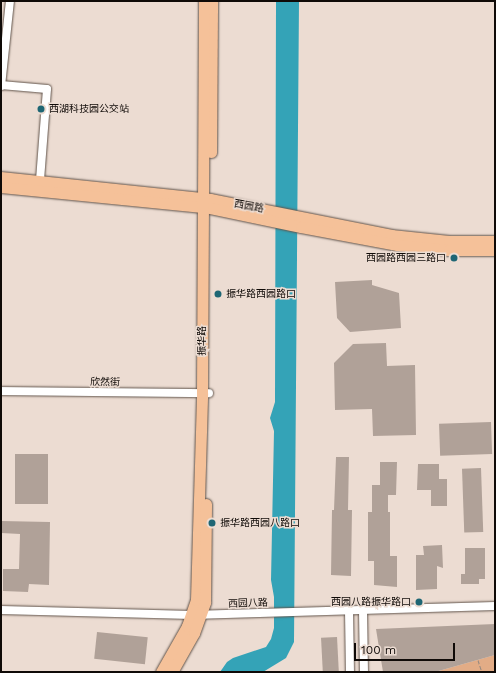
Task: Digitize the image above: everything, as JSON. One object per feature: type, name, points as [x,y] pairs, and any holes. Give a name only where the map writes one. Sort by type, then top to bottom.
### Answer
[{"type":"main road","name":"振华路","points":[[172,672],[194,633],[197,614],[196,600],[205,393],[206,203],[204,1]]},
{"type":"main road","name":"振华路","points":[[206,203],[212,1]]},
{"type":"main road","name":"西园路","points":[[1,177],[206,203],[300,221],[391,235],[449,241],[495,241]]},
{"type":"main road","name":"西园路","points":[[1,187],[206,203]]},
{"type":"main road","name":"西园路","points":[[300,221],[397,245],[449,250],[495,250]]},
{"type":"main road","name":"振华路","points":[[161,672],[197,614]]},
{"type":"street","points":[[10,1],[1,86],[47,89],[40,181]]},
{"type":"street","name":"欣然街","points":[[1,391],[205,393]]},
{"type":"street","name":"西园八路","points":[[1,610],[197,614],[495,606]]},
{"type":"street","points":[[348,610],[350,672]]},
{"type":"street","points":[[363,610],[364,672]]},
{"type":"street","points":[[364,631],[367,635],[367,655]]},
{"type":"path","points":[[478,660],[482,672]]},
{"type":"shaded area","points":[[495,655],[495,672],[435,672]]},
{"type":"water","points":[[276,1],[299,1],[294,642],[286,658],[263,672],[220,672],[227,662],[233,658],[266,647],[271,639],[274,628],[274,597],[271,580],[274,431],[270,418],[275,402]]},
{"type":"building","points":[[372,280],[372,285],[399,293],[401,328],[350,332],[337,318],[335,282]]},
{"type":"building","points":[[386,343],[387,366],[415,365],[416,435],[373,436],[372,409],[335,410],[334,363],[353,344]]},
{"type":"building","points":[[491,422],[492,454],[440,456],[439,424]]},
{"type":"building","points":[[15,454],[48,454],[48,504],[15,504]]},
{"type":"building","points":[[336,457],[349,457],[348,510],[352,510],[351,576],[331,575],[332,510],[334,510]]},
{"type":"building","points":[[380,462],[397,462],[396,495],[388,495],[388,512],[390,512],[390,556],[397,556],[397,587],[374,585],[374,561],[368,561],[368,512],[372,512],[372,485],[380,485]]},
{"type":"building","points":[[418,464],[439,464],[439,479],[447,479],[447,506],[431,506],[431,490],[417,490]]},
{"type":"building","points":[[481,468],[483,532],[464,533],[462,469]]},
{"type":"building","points":[[1,521],[50,522],[49,585],[29,584],[28,592],[3,591],[3,569],[19,569],[20,534],[1,533]]},
{"type":"building","points":[[442,545],[443,568],[437,566],[437,589],[416,590],[416,555],[424,555],[423,546]]},
{"type":"building","points":[[465,548],[485,548],[485,579],[479,579],[479,584],[461,584],[461,574],[465,574]]},
{"type":"building","points":[[495,624],[495,655],[435,672],[383,672],[376,629]]},
{"type":"building","points":[[97,632],[148,637],[145,664],[94,659]]},
{"type":"building","points":[[337,637],[339,672],[323,672],[321,638]]},
{"type":"place","name":"西湖科技园公交站","points":[[41,109]]},
{"type":"place","name":"西园路西园三路口","points":[[454,258]]},
{"type":"place","name":"振华路西园路口","points":[[218,294]]},
{"type":"place","name":"振华路西园八路口","points":[[212,523]]},
{"type":"place","name":"西园八路振华路口","points":[[419,602]]}]
